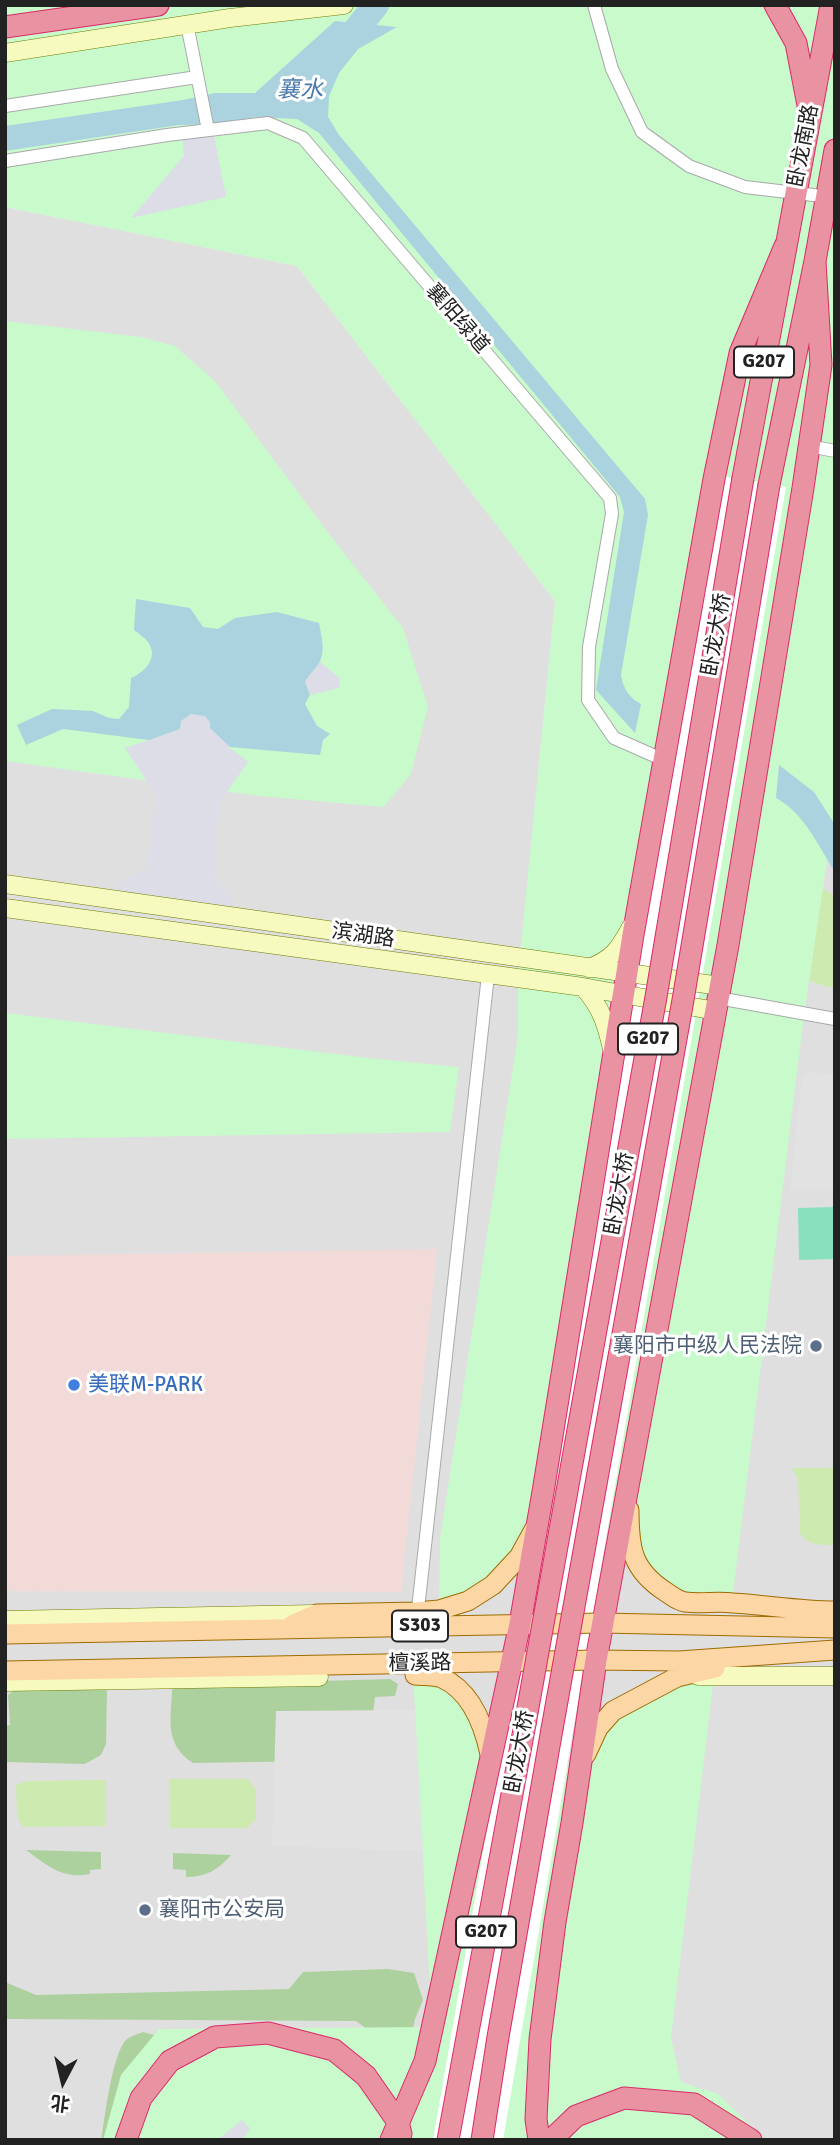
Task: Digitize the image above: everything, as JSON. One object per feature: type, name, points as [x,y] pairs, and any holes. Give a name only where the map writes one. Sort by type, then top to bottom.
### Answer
[{"type":"highway","points":[[5,27],[158,5]]},
{"type":"highway","points":[[775,5],[796,43],[810,116]]},
{"type":"highway","name":"卧龙南路","points":[[785,246],[831,5]]},
{"type":"highway","name":"卧龙南路","points":[[815,261],[831,197],[835,150]]},
{"type":"highway","points":[[391,2140],[425,2061],[520,1624],[636,918],[714,479],[740,353],[785,246]]},
{"type":"highway","name":"卧龙大桥","points":[[448,2140],[653,1010],[785,246]]},
{"type":"highway","points":[[539,2140],[536,2119],[540,2039],[555,1922],[596,1660],[718,999],[821,365],[815,261]]},
{"type":"highway","name":"卧龙大桥","points":[[482,2140],[563,1664],[683,1000],[769,485],[815,261]]},
{"type":"highway","points":[[126,2140],[141,2098],[170,2061],[215,2036],[268,2034],[334,2049],[366,2076],[398,2122],[402,2140]]},
{"type":"highway","points":[[551,2140],[576,2116],[624,2098],[694,2104],[751,2140]]},
{"type":"main road","points":[[630,1475],[629,1528],[632,1549],[637,1565],[650,1581],[682,1602],[732,1602],[807,1611],[835,1611]]},
{"type":"main road","points":[[284,1629],[317,1614],[416,1619],[468,1601],[493,1585],[519,1557],[538,1522]]},
{"type":"main road","name":"檀溪路","points":[[5,1634],[284,1629],[416,1619],[520,1624],[835,1628]]},
{"type":"main road","name":"檀溪路","points":[[5,1671],[596,1660],[679,1661],[835,1650]]},
{"type":"main road","points":[[580,1768],[598,1728],[613,1711],[677,1677],[731,1664],[808,1651]]},
{"type":"main road","points":[[282,1666],[319,1676],[440,1677],[457,1688],[471,1705],[485,1729],[490,1754]]},
{"type":"street","points":[[5,53],[187,24],[344,5]]},
{"type":"street","points":[[594,5],[612,69],[642,132],[690,166],[745,187],[831,197]]},
{"type":"street","points":[[187,24],[208,130]]},
{"type":"street","points":[[5,106],[198,80]]},
{"type":"street","name":"襄阳绿道","points":[[5,161],[268,123],[303,138],[611,498],[612,514],[589,648],[588,700],[614,738],[664,760]]},
{"type":"street","points":[[809,446],[835,450]]},
{"type":"street","name":"滨湖路","points":[[5,884],[589,968],[626,984],[718,999]]},
{"type":"street","name":"滨湖路","points":[[5,908],[583,988],[626,984],[718,999]]},
{"type":"street","points":[[589,968],[605,962],[619,950],[636,918]]},
{"type":"street","points":[[416,1619],[488,975]]},
{"type":"street","points":[[583,988],[595,1001],[604,1019],[614,1058]]},
{"type":"street","points":[[718,999],[835,1019]]},
{"type":"street","points":[[5,1619],[317,1614]]},
{"type":"street","points":[[5,1682],[319,1676]]},
{"type":"street","points":[[677,1677],[835,1676]]},
{"type":"shaded area","points":[[213,130],[226,197],[131,218],[184,156],[182,134]]},
{"type":"shaded area","points":[[5,207],[297,266],[555,601],[519,974],[804,1013],[835,807],[835,2140],[5,2140]]},
{"type":"shaded area","points":[[320,662],[340,678],[339,688],[310,695],[305,682]]},
{"type":"shaded area","points":[[191,714],[205,715],[229,747],[248,762],[219,803],[213,877],[228,894],[236,917],[106,899],[125,878],[148,867],[156,795],[125,748],[180,729],[181,721]]},
{"type":"shaded area","points":[[807,1071],[835,1075],[835,1189],[790,1189],[802,1080]]},
{"type":"shaded area","name":"美联M-PARK","points":[[437,1249],[401,1592],[5,1591],[5,1256]]},
{"type":"shaded area","points":[[415,1710],[423,1851],[272,1846],[276,1711]]},
{"type":"shaded area","points":[[242,2120],[250,2128],[244,2137],[246,2140],[217,2140]]},
{"type":"green space","points":[[5,5],[835,5],[835,807],[804,1015],[732,1602],[682,1602],[650,1581],[629,1528],[538,1522],[519,1557],[439,1610],[440,1538],[518,1035],[518,974],[555,601],[297,266],[5,207]]},
{"type":"green space","points":[[5,321],[141,337],[175,346],[216,382],[403,628],[428,707],[411,774],[384,807],[259,796],[5,761]]},
{"type":"green space","points":[[823,889],[835,896],[835,988],[785,971]]},
{"type":"green space","points":[[5,1013],[459,1067],[450,1132],[5,1139]]},
{"type":"green space","points":[[835,1207],[835,1259],[799,1260],[798,1208]]},
{"type":"green space","points":[[791,1468],[835,1468],[835,1545],[812,1543],[800,1534],[798,1478]]},
{"type":"green space","points":[[413,1675],[457,1687],[491,1754],[580,1768],[598,1728],[671,1677],[714,1676],[671,2038],[681,2082],[718,2094],[765,2140],[103,2140],[121,2075],[159,2029],[432,2027]]},
{"type":"green space","points":[[390,1679],[398,1684],[395,1696],[375,1697],[372,1721],[316,1761],[193,1763],[177,1748],[173,1739],[172,1690],[180,1685]]},
{"type":"green space","points":[[101,1686],[107,1691],[106,1744],[101,1755],[85,1764],[5,1762],[5,1726],[10,1725],[8,1695],[17,1688]]},
{"type":"green space","points":[[169,1779],[248,1779],[256,1790],[256,1819],[247,1828],[170,1828]]},
{"type":"green space","points":[[106,1780],[106,1826],[23,1827],[17,1817],[16,1785],[26,1781]]},
{"type":"green space","points":[[26,1850],[101,1852],[101,1869],[90,1870],[90,1874],[81,1875],[64,1873],[48,1866]]},
{"type":"green space","points":[[173,1853],[231,1855],[211,1872],[186,1877],[186,1870],[173,1869]]},
{"type":"green space","points":[[388,1969],[414,1973],[423,2000],[411,2038],[386,2043],[356,2021],[5,2019],[5,1982],[36,1995],[289,1989],[303,1972]]},
{"type":"green space","points":[[143,2032],[172,2040],[118,2140],[101,2140],[117,2057],[127,2039]]},
{"type":"water","name":"襄水","points":[[335,21],[397,27],[358,49],[339,73],[329,96],[328,117],[339,135],[645,499],[648,515],[621,675],[627,692],[641,704],[635,733],[596,690],[624,512],[620,497],[319,133],[297,119],[256,117],[217,124],[179,125],[5,151],[5,126],[215,93],[255,93]]},
{"type":"water","points":[[136,599],[190,608],[203,627],[218,629],[235,618],[277,612],[319,623],[322,653],[319,663],[305,682],[310,695],[305,704],[317,726],[330,734],[323,740],[320,755],[230,747],[210,728],[210,722],[205,716],[191,714],[181,721],[180,729],[149,740],[63,729],[26,745],[17,725],[52,709],[93,711],[119,719],[129,707],[131,678],[149,664],[152,654],[148,642],[134,630]]},
{"type":"water","points":[[779,765],[814,792],[835,825],[835,872],[795,812],[776,798]]},
{"type":"pier","points":[[722,476],[786,487],[503,2140],[433,2140]]},
{"type":"waterway","name":"襄水","points":[[340,50],[376,5]]},
{"type":"place","name":"襄阳市中级人民法院","points":[[816,1346]]},
{"type":"place","name":"美联M-PARK","points":[[74,1385]]},
{"type":"place","name":"襄阳市公安局","points":[[145,1910]]}]
